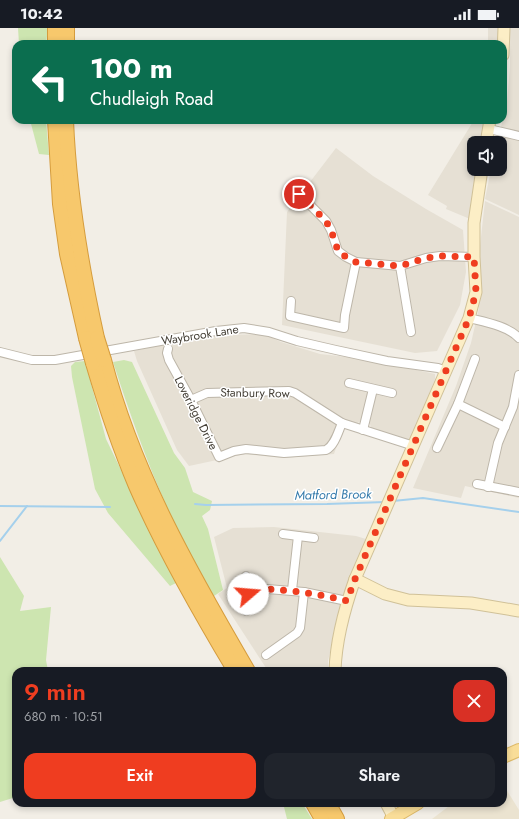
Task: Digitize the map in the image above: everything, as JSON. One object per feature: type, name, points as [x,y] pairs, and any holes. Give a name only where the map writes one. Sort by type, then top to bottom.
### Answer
[{"type":"highway","points":[[55,40],[56,28]]},
{"type":"highway","points":[[67,40],[68,28]]},
{"type":"highway","points":[[55,124],[60,204],[67,254],[98,362],[107,408],[135,485],[150,517],[186,587],[233,667]]},
{"type":"highway","points":[[66,124],[68,155],[87,291],[91,338]]},
{"type":"highway","points":[[98,362],[108,378],[129,438],[163,518],[188,567],[246,667]]},
{"type":"highway","points":[[315,807],[322,819]]},
{"type":"highway","points":[[330,807],[337,819]]},
{"type":"main road","points":[[507,755],[519,750]]},
{"type":"main road","points":[[392,818],[411,807]]},
{"type":"street","points":[[504,28],[504,40]]},
{"type":"street","points":[[487,136],[490,124],[519,136]]},
{"type":"street","points":[[335,667],[340,628],[347,601],[355,579],[469,318],[476,292],[474,223],[481,176]]},
{"type":"street","points":[[299,194],[326,221],[331,230],[338,251],[356,262],[400,266],[426,258],[440,256],[474,257]]},
{"type":"street","points":[[291,301],[290,316],[344,328],[345,315],[356,262]]},
{"type":"street","points":[[400,266],[412,332]]},
{"type":"street","points":[[469,318],[503,328],[514,333],[519,338]]},
{"type":"street","name":"Waybrook Lane","points":[[0,352],[32,360],[55,360],[216,331],[244,328],[269,332],[297,342],[387,361],[438,368],[446,371]]},
{"type":"street","name":"Loveridge Drive","points":[[168,349],[167,353],[169,360],[191,400],[219,457],[234,451],[246,449],[284,453],[326,450],[330,448],[336,438],[342,423]]},
{"type":"street","points":[[437,448],[458,404],[475,359]]},
{"type":"street","points":[[488,487],[498,443],[512,407],[519,375]]},
{"type":"street","points":[[349,383],[392,393]]},
{"type":"street","points":[[363,430],[373,389]]},
{"type":"street","name":"Stanbury Row","points":[[191,400],[207,393],[289,391],[295,393],[342,423],[414,446]]},
{"type":"street","points":[[458,404],[505,427]]},
{"type":"street","points":[[477,484],[519,492]]},
{"type":"street","points":[[283,534],[314,538]]},
{"type":"street","points":[[292,590],[298,536]]},
{"type":"street","points":[[246,576],[255,588]]},
{"type":"street","points":[[355,579],[385,594],[408,600],[471,603],[519,611]]},
{"type":"street","points":[[246,611],[241,600],[255,588],[292,590],[347,601]]},
{"type":"street","points":[[266,655],[297,633],[300,628],[304,592]]},
{"type":"street","points":[[388,807],[392,818]]},
{"type":"shaded area","points":[[488,28],[501,28],[500,40],[488,40]]},
{"type":"shaded area","points":[[510,28],[519,28],[519,215],[485,199],[490,176],[507,176],[507,136],[499,136],[502,124],[507,124],[510,66]]},
{"type":"shaded area","points":[[472,124],[487,124],[485,136],[467,136],[467,176],[476,176],[470,219],[446,209],[447,206],[428,195]]},
{"type":"shaded area","points":[[336,148],[373,176],[463,230],[466,272],[460,305],[437,351],[415,353],[282,325],[287,212]]},
{"type":"shaded area","points":[[485,201],[519,217],[519,498],[465,486],[461,498],[413,488],[456,386],[471,343],[479,308],[480,246]]},
{"type":"shaded area","points":[[264,334],[281,342],[320,354],[366,359],[435,374],[435,379],[412,439],[405,440],[393,436],[371,428],[370,424],[362,421],[357,423],[346,420],[334,454],[283,458],[245,454],[189,466],[177,450],[137,361],[134,351],[188,339],[223,335]]},
{"type":"shaded area","points":[[274,527],[356,536],[366,539],[350,577],[340,608],[328,667],[265,667],[218,594],[227,588],[214,537],[233,528]]},
{"type":"shaded area","points":[[507,790],[519,810],[519,819],[432,819],[448,807],[507,807]]},
{"type":"green space","points":[[18,28],[48,28],[46,40],[19,40]]},
{"type":"green space","points":[[31,124],[46,124],[49,155],[39,154]]},
{"type":"green space","points":[[124,360],[132,362],[174,453],[185,468],[193,492],[212,501],[210,510],[202,516],[208,529],[223,590],[214,596],[183,541],[169,512],[133,422],[113,362]]},
{"type":"green space","points":[[85,361],[106,439],[176,583],[170,586],[108,513],[95,489],[71,366],[75,362]]},
{"type":"green space","points":[[0,557],[24,596],[20,611],[51,607],[46,660],[47,667],[12,667],[12,798],[0,802]]},
{"type":"green space","points":[[284,807],[304,807],[312,819],[287,819]]},
{"type":"waterway","name":"Matford Brook","points":[[393,501],[423,498],[519,512]]},
{"type":"waterway","name":"Matford Brook","points":[[195,504],[327,504],[385,502]]},
{"type":"waterway","name":"Matford Brook","points":[[0,506],[110,507]]},
{"type":"waterway","points":[[0,541],[27,506]]},
{"type":"route","points":[[248,594],[255,588],[292,590],[347,601],[355,579],[469,318],[476,292],[474,257],[440,256],[426,258],[400,266],[356,262],[346,257],[338,251],[331,230],[326,221],[319,212],[299,194]]}]
